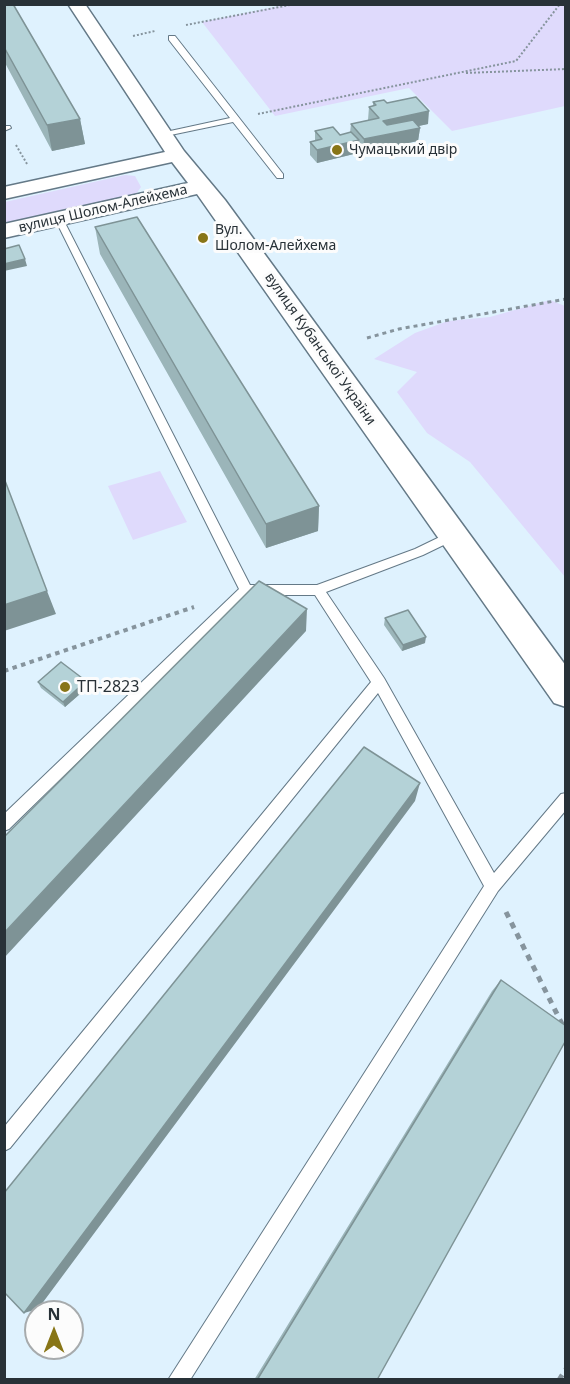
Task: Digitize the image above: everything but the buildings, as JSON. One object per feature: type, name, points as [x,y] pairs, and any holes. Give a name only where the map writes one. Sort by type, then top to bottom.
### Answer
[{"type":"street","name":"вулиця Кубанської України","points":[[76,4],[177,154],[566,693]]},
{"type":"street","points":[[4,193],[177,154]]},
{"type":"street","name":"вулиця Шолом-Алейхема","points":[[4,231],[202,186]]},
{"type":"lane","points":[[172,38],[280,176]]},
{"type":"lane","points":[[164,135],[234,119]]},
{"type":"lane","points":[[59,219],[246,590]]},
{"type":"lane","points":[[4,824],[246,590],[318,590],[418,552],[452,536]]},
{"type":"lane","points":[[318,590],[379,682],[493,886]]},
{"type":"lane","points":[[4,1142],[379,682]]},
{"type":"lane","points":[[178,1380],[493,886],[566,799]]},
{"type":"path","points":[[179,27],[295,4]]},
{"type":"path","points":[[234,119],[516,61],[560,4]]},
{"type":"path","points":[[133,36],[156,31]]},
{"type":"path","points":[[456,73],[566,69]]},
{"type":"path","points":[[6,129],[31,171]]},
{"type":"path","points":[[367,338],[399,329],[566,299]]},
{"type":"path","points":[[4,671],[246,590]]},
{"type":"path","points":[[493,886],[566,1032]]},
{"type":"path","points":[[559,1380],[566,1369]]},
{"type":"shaded area","points":[[284,5],[565,5],[565,106],[452,131],[409,88],[275,116],[202,22]]},
{"type":"shaded area","points":[[125,175],[135,176],[141,187],[136,194],[5,224],[5,202]]},
{"type":"shaded area","points":[[550,300],[565,306],[565,577],[470,462],[427,433],[397,392],[417,372],[374,359],[415,333],[448,321],[490,317]]},
{"type":"shaded area","points":[[160,471],[187,522],[133,540],[108,486]]},
{"type":"place","name":"Чумацький двір","points":[[337,150]]},
{"type":"place","name":"Вул. Шолом-Алейхема","points":[[203,238]]},
{"type":"place","name":"ТП-2823","points":[[65,687]]}]
